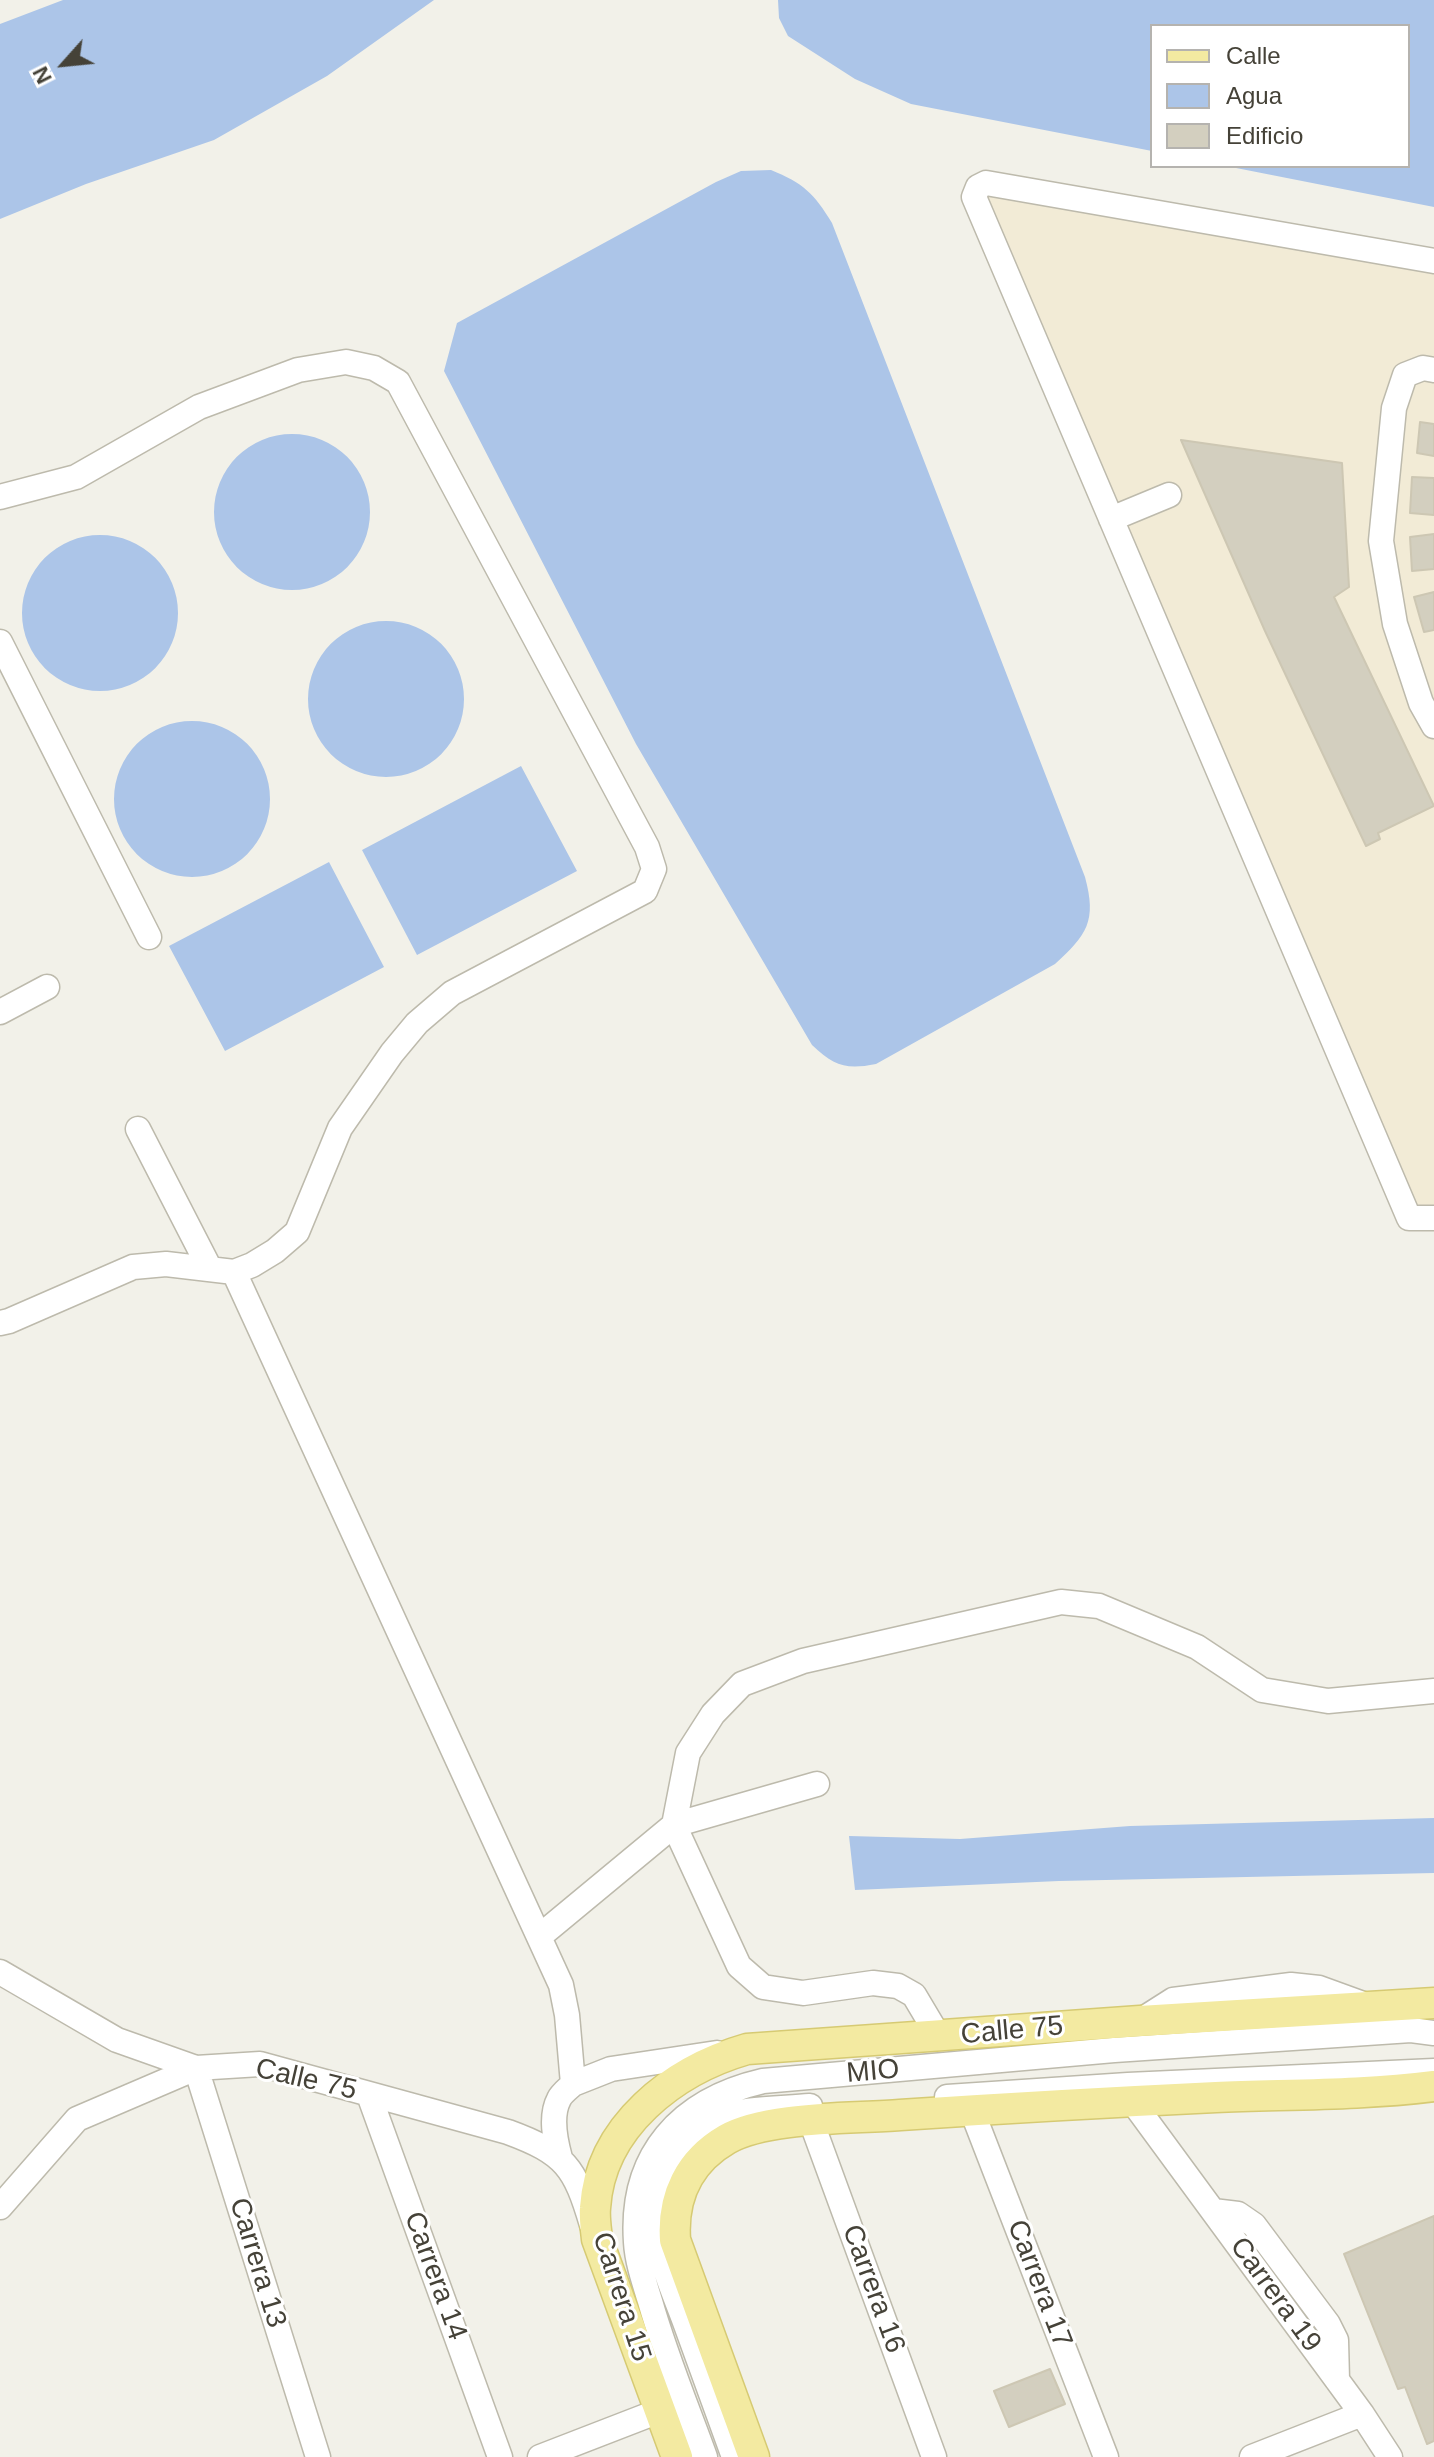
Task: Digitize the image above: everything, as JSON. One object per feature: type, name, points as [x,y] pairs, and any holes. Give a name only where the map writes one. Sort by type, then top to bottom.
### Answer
[{"type":"main road","name":"Calle 75","points":[[621,2136],[649,2102],[675,2081],[704,2064],[747,2049],[1434,2003]]},
{"type":"main road","points":[[754,2457],[675,2240],[676,2205],[689,2174],[704,2155],[729,2138],[749,2129],[811,2121],[1434,2086]]},
{"type":"main road","name":"Carrera 15","points":[[621,2136],[611,2153],[598,2189],[595,2209],[597,2239],[677,2457]]},
{"type":"street","points":[[1434,261],[986,183],[978,187],[974,197],[1409,1218],[1434,1218]]},
{"type":"street","points":[[0,497],[76,477],[199,407],[298,370],[346,362],[374,368],[398,382],[647,847],[654,869],[645,891],[452,993],[417,1023],[392,1053],[340,1128],[297,1232],[275,1251],[252,1265],[222,1271],[166,1264],[133,1267],[0,1323]]},
{"type":"street","points":[[1434,370],[1423,368],[1405,375],[1394,408],[1381,541],[1395,624],[1421,703],[1434,726]]},
{"type":"street","points":[[1111,519],[1169,495]]},
{"type":"street","points":[[3,653],[149,937]]},
{"type":"street","points":[[0,1012],[47,987]]},
{"type":"street","points":[[138,1129],[222,1271],[540,1936],[561,1985],[573,2084]]},
{"type":"street","points":[[939,2037],[914,1995],[898,1986],[873,1983],[803,1993],[763,1987],[739,1966],[674,1825],[688,1753],[713,1714],[742,1684],[803,1661],[1061,1602],[1099,1606],[1197,1647],[1262,1690],[1328,1701],[1434,1691]]},
{"type":"street","points":[[540,1936],[674,1825],[817,1784]]},
{"type":"street","points":[[0,1972],[117,2040],[196,2068]]},
{"type":"street","name":"MIO","points":[[705,2457],[657,2325],[636,2244],[636,2204],[644,2175],[656,2150],[673,2127],[692,2109],[735,2088],[763,2081],[1114,2050],[1411,2030],[1434,2033]]},
{"type":"street","points":[[560,2158],[554,2139],[555,2120],[559,2098],[573,2084],[611,2069],[747,2049]]},
{"type":"street","name":"Calle 75","points":[[0,2207],[77,2119],[196,2068],[260,2064],[539,2143],[560,2158],[575,2176],[597,2239]]},
{"type":"street","name":"Carrera 13","points":[[196,2068],[318,2457]]},
{"type":"street","name":"MIO","points":[[734,2457],[666,2272],[655,2219],[663,2179],[673,2158],[688,2139],[712,2121],[741,2111],[1128,2085],[1434,2071]]},
{"type":"street","name":"Carrera 14","points":[[369,2095],[500,2457]]},
{"type":"street","name":"Carrera 19","points":[[1132,2101],[1362,2414],[1390,2457]]},
{"type":"street","name":"Carrera 17","points":[[972,2111],[1106,2457]]},
{"type":"street","name":"Carrera 16","points":[[811,2121],[934,2457]]},
{"type":"street","points":[[540,2457],[659,2411]]},
{"type":"street","points":[[1264,2455],[1362,2414]]},
{"type":"shaded area","points":[[978,187],[1434,261],[1434,1218],[1409,1218]]},
{"type":"water","points":[[63,0],[434,0],[327,76],[214,140],[86,184],[0,219],[0,24]]},
{"type":"water","points":[[778,0],[1434,0],[1434,207],[1236,168],[1410,168],[1410,24],[1150,24],[1150,151],[911,104],[855,79],[788,36],[779,18]]},
{"type":"water","points":[[771,170],[807,190],[832,223],[1085,877],[1090,905],[1082,935],[1055,964],[876,1064],[866,1066],[841,1065],[812,1045],[636,744],[444,371],[457,323],[716,182],[741,171]]},
{"type":"water","points":[[292,434],[322,440],[347,457],[364,482],[370,512],[364,542],[347,567],[322,584],[292,590],[262,584],[237,567],[220,542],[214,512],[220,482],[237,457],[262,440]]},
{"type":"water","points":[[100,535],[130,541],[155,558],[172,583],[178,613],[172,643],[155,668],[130,685],[100,691],[70,685],[45,668],[28,643],[22,613],[28,583],[45,558],[70,541]]},
{"type":"water","points":[[386,621],[416,627],[441,644],[458,669],[464,699],[458,729],[441,754],[416,771],[386,777],[356,771],[331,754],[314,729],[308,699],[314,669],[331,644],[356,627]]},
{"type":"water","points":[[192,721],[222,727],[247,744],[264,769],[270,799],[264,829],[247,854],[222,871],[192,877],[162,871],[137,854],[120,829],[114,799],[120,769],[137,744],[162,727]]},
{"type":"water","points":[[521,766],[577,871],[417,955],[362,850]]},
{"type":"water","points":[[329,862],[384,967],[225,1051],[169,946]]},
{"type":"water","points":[[1434,1818],[1434,1873],[1059,1881],[855,1890],[849,1836],[960,1839],[1130,1826]]},
{"type":"building","points":[[1420,422],[1434,424],[1434,456],[1417,453]]},
{"type":"building","points":[[1181,440],[1342,463],[1349,587],[1334,597],[1434,806],[1378,833],[1380,839],[1366,846],[1265,631]]},
{"type":"building","points":[[1412,477],[1434,478],[1434,515],[1410,513]]},
{"type":"building","points":[[1434,534],[1434,569],[1412,571],[1410,537]]},
{"type":"building","points":[[1434,592],[1434,630],[1424,632],[1414,597]]},
{"type":"building","points":[[1434,2216],[1434,2441],[1427,2444],[1405,2387],[1398,2389],[1344,2254]]},
{"type":"building","points":[[1050,2369],[1065,2404],[1009,2427],[994,2391]]}]
